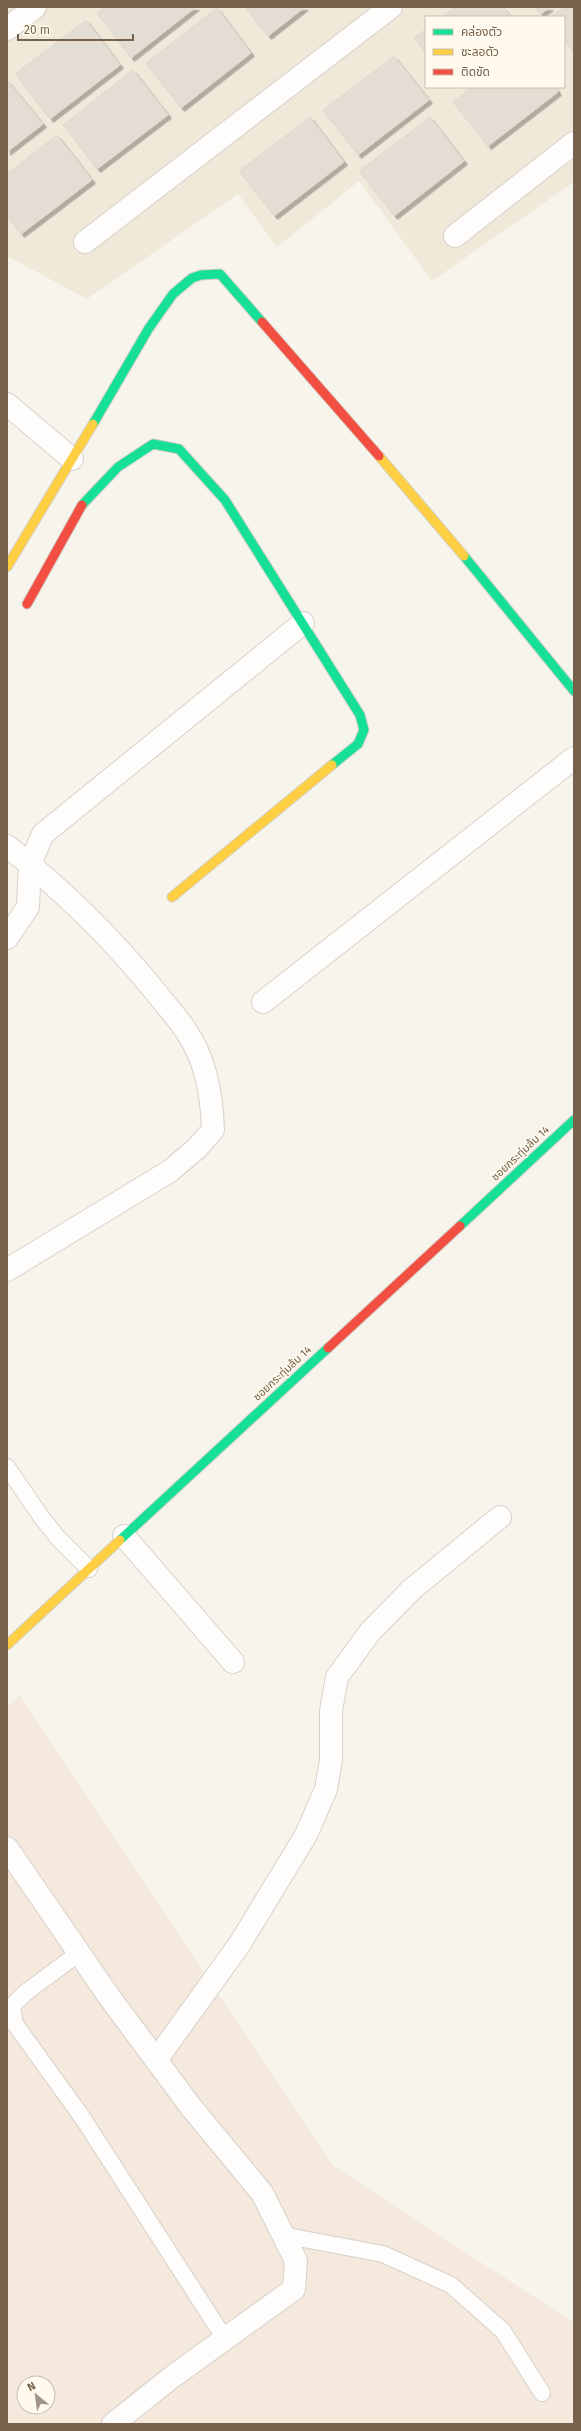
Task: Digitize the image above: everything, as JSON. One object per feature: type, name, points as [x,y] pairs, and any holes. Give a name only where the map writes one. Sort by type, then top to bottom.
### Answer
[{"type":"street","points":[[7,29],[35,7]]},
{"type":"street","points":[[85,242],[391,7]]},
{"type":"street","points":[[455,236],[574,143]]},
{"type":"street","points":[[7,567],[155,316],[168,299],[185,282],[201,273],[220,274],[435,520],[574,691]]},
{"type":"street","points":[[7,404],[72,459]]},
{"type":"street","points":[[27,604],[80,506],[118,467],[153,444],[179,450],[224,500],[360,715],[364,730],[358,744],[172,897]]},
{"type":"street","points":[[7,938],[28,907],[30,864],[43,834],[303,623]]},
{"type":"street","points":[[263,1002],[574,758]]},
{"type":"street","points":[[7,846],[30,864],[106,934],[189,1034],[202,1066],[212,1105],[213,1130],[196,1148],[170,1171],[7,1270]]},
{"type":"street","name":"ซอยกระทุ่มล้ม 14","points":[[7,1645],[574,1120]]},
{"type":"street","points":[[156,2060],[239,1945],[306,1835],[326,1789],[331,1760],[331,1711],[337,1677],[370,1632],[411,1590],[500,1517]]},
{"type":"street","points":[[124,1536],[233,1662]]},
{"type":"street","points":[[7,1848],[79,1953],[156,2060],[191,2107],[262,2193],[296,2261],[294,2289],[172,2377],[113,2424]]},
{"type":"lane","points":[[7,1467],[46,1523],[89,1569]]},
{"type":"lane","points":[[79,1953],[25,1993],[12,2006],[15,2024],[82,2117],[225,2339]]},
{"type":"lane","points":[[282,2235],[383,2254],[451,2285],[503,2331],[542,2393]]},
{"type":"shaded area","points":[[7,7],[574,7],[574,182],[432,281],[359,181],[277,247],[238,194],[87,299],[7,256]]},
{"type":"shaded area","points":[[20,1696],[332,2165],[574,2323],[574,2424],[7,2424],[7,1707]]},
{"type":"building","points":[[104,7],[196,7],[131,58],[97,13]]},
{"type":"building","points":[[245,7],[305,7],[268,36]]},
{"type":"building","points":[[455,7],[503,7],[510,16],[443,16]]},
{"type":"building","points":[[535,7],[550,7],[541,14]]},
{"type":"building","points":[[564,7],[574,7],[574,52],[565,40],[565,16],[552,16]]},
{"type":"building","points":[[217,8],[251,53],[181,108],[146,63]]},
{"type":"building","points":[[86,20],[120,65],[50,119],[15,74]]},
{"type":"building","points":[[425,30],[425,52],[414,38]]},
{"type":"building","points":[[394,56],[429,100],[358,155],[323,110]]},
{"type":"building","points":[[133,70],[168,115],[97,169],[63,125]]},
{"type":"building","points":[[7,80],[43,124],[7,152]]},
{"type":"building","points":[[471,88],[556,88],[558,92],[488,146],[453,102]]},
{"type":"building","points":[[310,117],[344,162],[274,216],[239,171]]},
{"type":"building","points":[[430,117],[464,161],[394,216],[359,171]]},
{"type":"building","points":[[57,135],[92,180],[21,234],[7,216],[7,174]]},
{"type":"traffic: fast","points":[[93,424],[149,328],[173,294],[192,278],[201,275],[220,274],[262,322]]},
{"type":"traffic: fast","points":[[82,505],[118,467],[153,444],[179,449],[225,500],[360,715],[364,730],[358,744],[332,765]]},
{"type":"traffic: fast","points":[[464,556],[574,691]]},
{"type":"traffic: fast","points":[[460,1226],[574,1120]]},
{"type":"traffic: fast","points":[[120,1540],[328,1348]]},
{"type":"traffic: slow","points":[[7,567],[93,424]]},
{"type":"traffic: slow","points":[[379,456],[464,556]]},
{"type":"traffic: slow","points":[[172,897],[332,765]]},
{"type":"traffic: slow","points":[[7,1645],[120,1540]]},
{"type":"traffic: jam","points":[[262,322],[379,456]]},
{"type":"traffic: jam","points":[[27,604],[82,505]]},
{"type":"traffic: jam","points":[[328,1348],[460,1226]]}]
